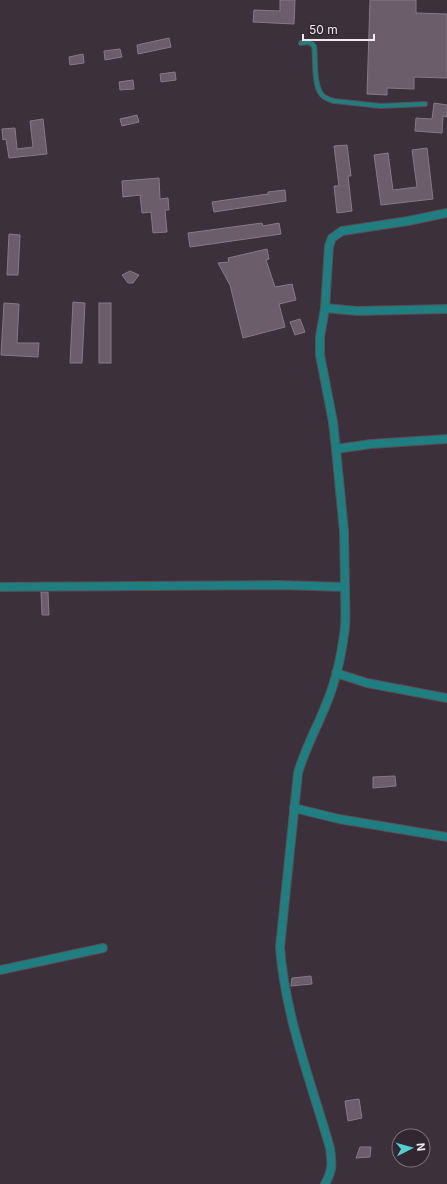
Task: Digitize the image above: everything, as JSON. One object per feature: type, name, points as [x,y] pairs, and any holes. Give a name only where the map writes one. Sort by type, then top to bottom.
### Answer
[{"type":"street","points":[[325,1184],[331,1173],[332,1162],[330,1148],[286,997],[281,970],[280,941],[298,773],[323,713],[341,655],[345,626],[344,531],[333,422],[320,355],[320,337],[325,308],[329,246],[332,238],[342,231],[408,222],[447,213]]},
{"type":"street","points":[[325,308],[358,311],[447,309]]},
{"type":"street","points":[[336,449],[370,444],[447,439]]},
{"type":"street","points":[[0,586],[280,585],[345,587]]},
{"type":"street","points":[[336,672],[367,683],[447,698]]},
{"type":"street","points":[[294,808],[339,819],[447,837]]},
{"type":"street","points":[[0,970],[103,948]]},
{"type":"lane","points":[[301,43],[307,42],[314,46],[317,82],[322,95],[327,99],[381,106],[425,104]]},
{"type":"building","points":[[280,0],[295,0],[294,24],[253,22],[254,10],[280,11]]},
{"type":"building","points":[[370,0],[416,0],[416,13],[447,14],[447,78],[414,77],[414,89],[387,88],[387,95],[367,94]]},
{"type":"building","points":[[169,38],[171,47],[138,54],[137,45]]},
{"type":"building","points":[[120,49],[122,57],[105,60],[104,51]]},
{"type":"building","points":[[83,54],[84,63],[70,65],[69,57]]},
{"type":"building","points":[[175,72],[176,80],[161,82],[160,74]]},
{"type":"building","points":[[133,80],[134,89],[120,90],[119,82]]},
{"type":"building","points":[[434,103],[447,105],[447,117],[443,116],[442,133],[415,131],[416,118],[432,119]]},
{"type":"building","points":[[137,115],[139,122],[122,126],[120,119]]},
{"type":"building","points":[[43,119],[47,154],[9,158],[6,139],[3,140],[2,129],[15,128],[17,149],[33,147],[30,121]]},
{"type":"building","points":[[347,145],[351,176],[348,176],[352,211],[337,213],[334,186],[339,186],[334,146]]},
{"type":"building","points":[[427,148],[433,199],[381,205],[374,155],[388,153],[393,190],[417,187],[412,150]]},
{"type":"building","points":[[159,178],[160,199],[168,198],[169,210],[165,210],[167,232],[153,233],[151,212],[142,213],[140,195],[123,197],[122,181]]},
{"type":"building","points":[[285,190],[286,201],[214,212],[212,202]]},
{"type":"building","points":[[262,223],[263,226],[279,223],[281,234],[190,247],[188,233]]},
{"type":"building","points":[[9,234],[20,235],[18,275],[7,275]]},
{"type":"building","points":[[267,249],[269,259],[266,260],[275,287],[292,284],[296,300],[279,304],[285,327],[243,338],[230,285],[218,263],[229,262],[228,258]]},
{"type":"building","points":[[130,271],[139,275],[133,283],[128,283],[122,275]]},
{"type":"building","points":[[73,302],[85,303],[82,363],[70,363]]},
{"type":"building","points":[[4,303],[19,304],[17,343],[39,343],[38,357],[1,355]]},
{"type":"building","points":[[99,303],[111,303],[111,363],[99,363]]},
{"type":"building","points":[[300,319],[305,332],[295,335],[290,322]]},
{"type":"building","points":[[41,592],[48,592],[49,615],[42,615]]},
{"type":"building","points":[[395,776],[396,786],[373,788],[373,777]]},
{"type":"building","points":[[311,976],[312,984],[291,986],[292,978]]},
{"type":"building","points":[[359,1099],[362,1118],[348,1121],[345,1101]]},
{"type":"building","points":[[360,1147],[371,1147],[370,1157],[356,1158]]}]
